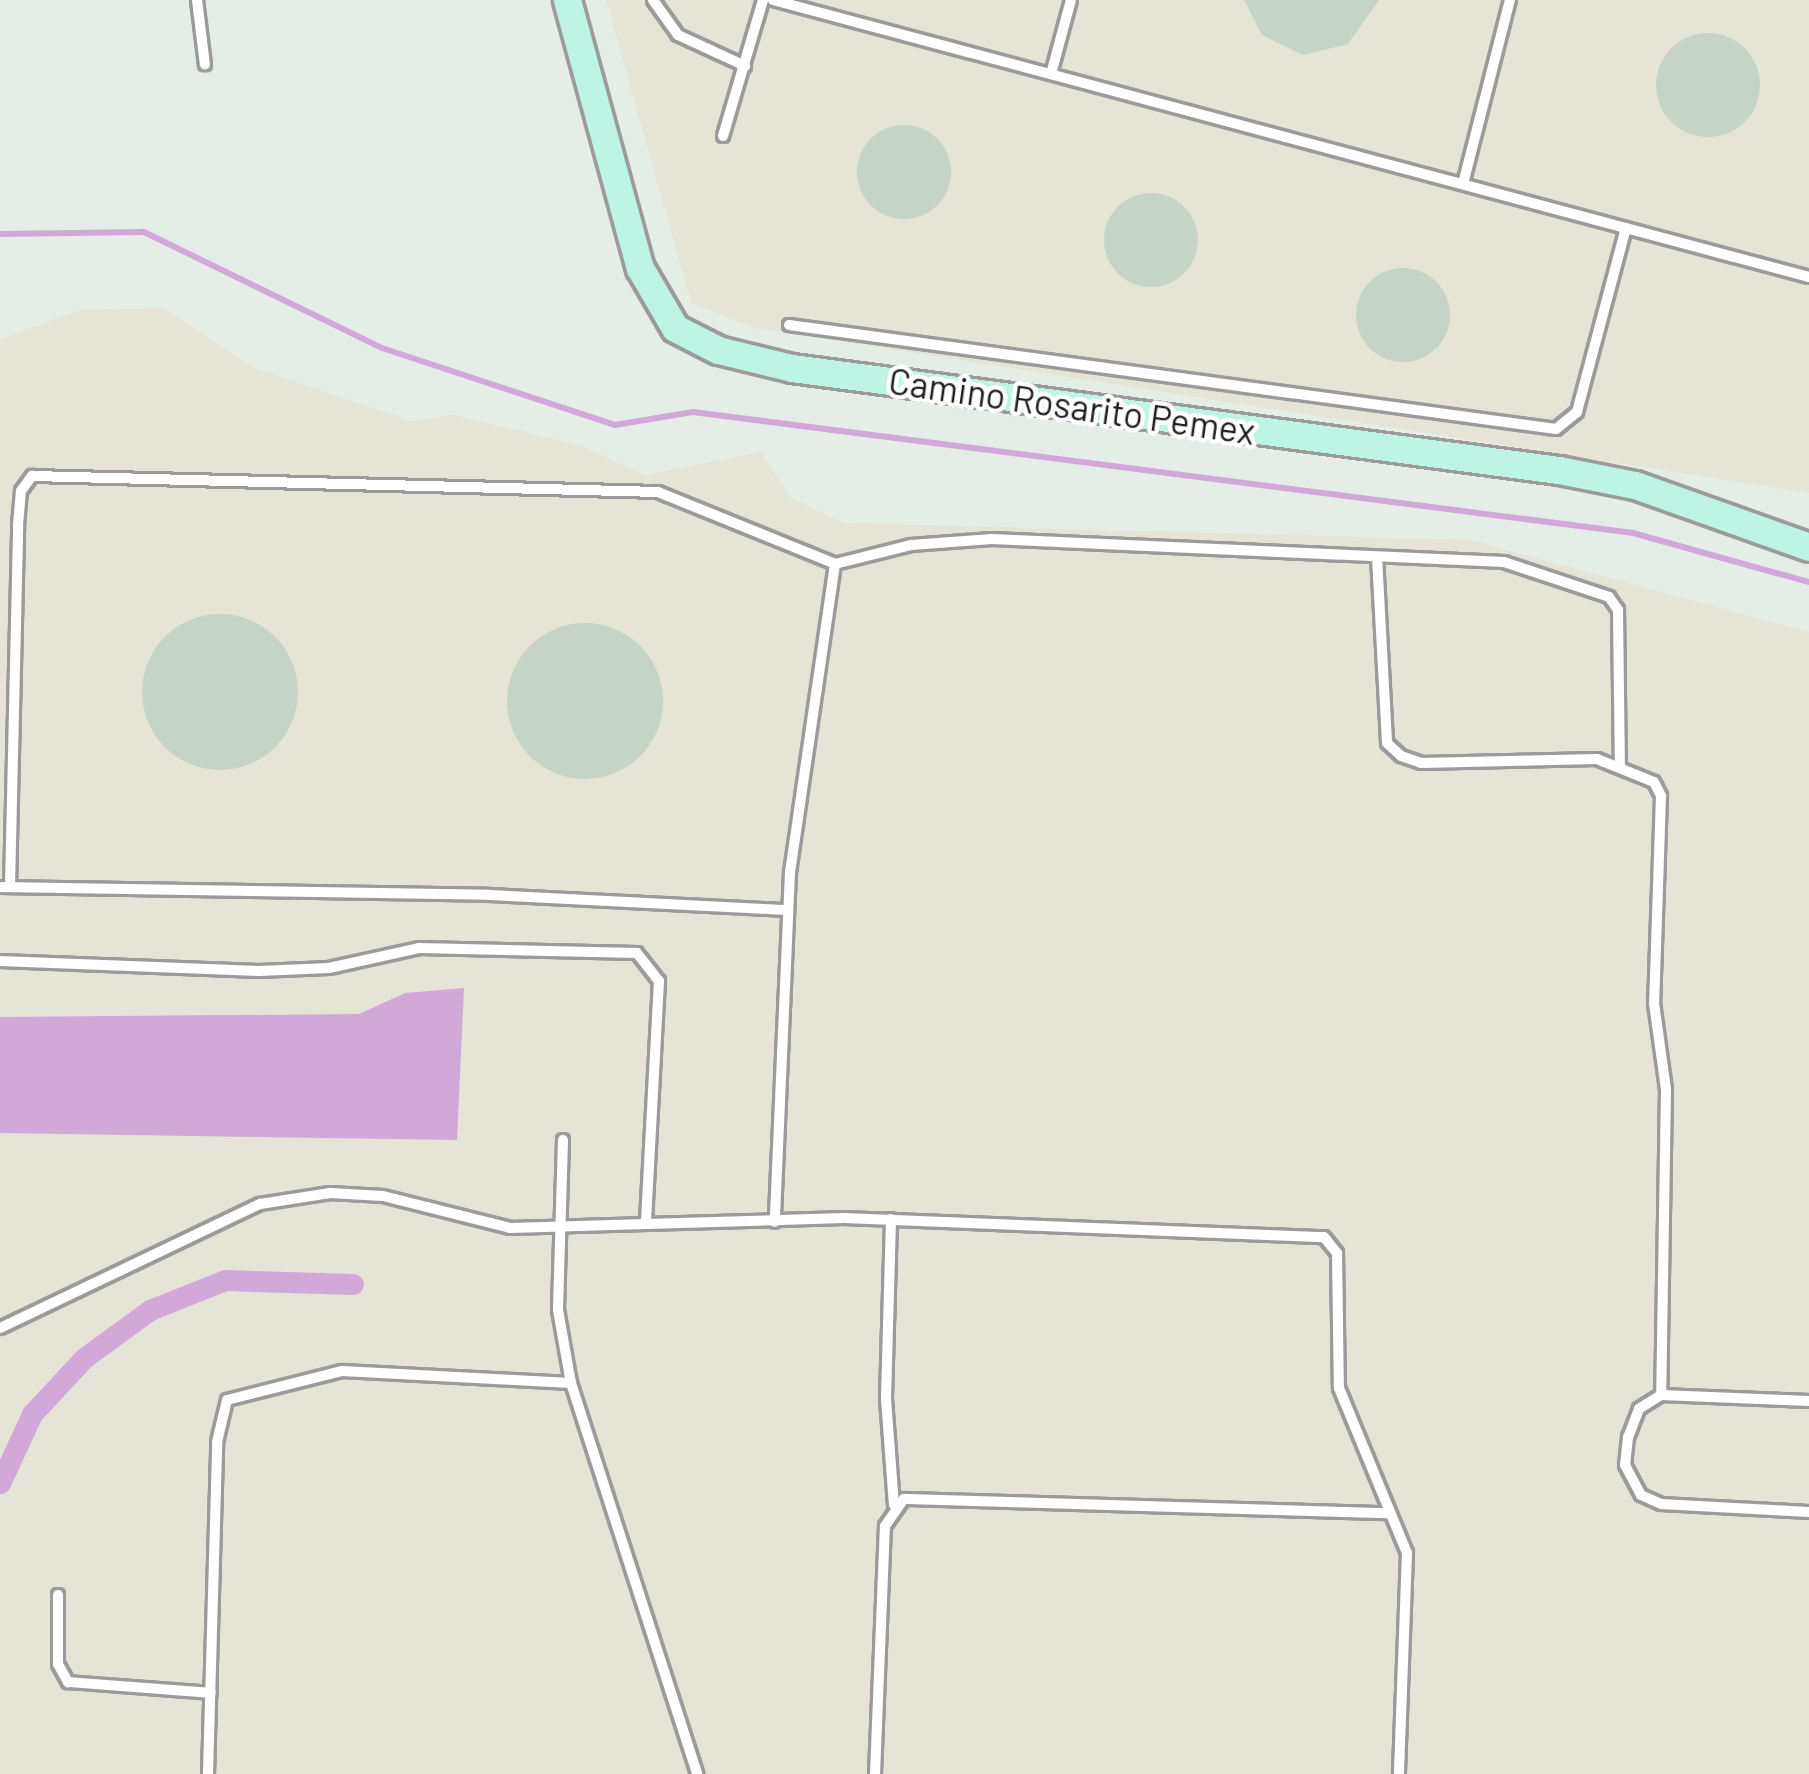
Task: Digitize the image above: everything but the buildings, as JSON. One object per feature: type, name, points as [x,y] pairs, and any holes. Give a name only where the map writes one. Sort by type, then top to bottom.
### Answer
[{"type":"street","name":"Camino Rosarito Pemex","points":[[567,0],[640,268],[675,328],[718,350],[791,368],[1559,470],[1635,485],[1809,547]]},
{"type":"lane","points":[[197,0],[205,65]]},
{"type":"lane","points":[[653,0],[678,35],[745,66]]},
{"type":"lane","points":[[723,136],[763,0]]},
{"type":"lane","points":[[773,0],[1809,277]]},
{"type":"lane","points":[[1051,74],[1071,0]]},
{"type":"lane","points":[[1462,184],[1510,0]]},
{"type":"lane","points":[[789,325],[1556,429],[1577,412],[1626,227]]},
{"type":"lane","points":[[788,910],[5,887],[21,491],[32,476],[642,490],[835,564],[911,545],[992,539],[1377,557],[1481,557],[1609,597],[1624,628],[1620,766]]},
{"type":"lane","points":[[1377,557],[1387,742],[1401,756],[1620,766],[1654,782],[1661,796],[1654,1003],[1666,1089],[1661,1396]]},
{"type":"lane","points":[[775,1222],[788,910],[835,564]]},
{"type":"lane","points":[[0,961],[259,971],[328,968],[419,948],[637,953],[659,982],[646,1222]]},
{"type":"lane","points":[[563,1139],[558,1310],[571,1383],[697,1774]]},
{"type":"lane","points":[[0,1328],[148,1254],[286,1198],[383,1196],[487,1224],[559,1230],[646,1222],[891,1219],[1324,1238],[1337,1253],[1339,1388],[1390,1513],[1408,1579],[1399,1774]]},
{"type":"lane","points":[[875,1774],[885,1526],[895,1505],[886,1399],[891,1219]]},
{"type":"lane","points":[[208,1774],[217,1442],[227,1400],[342,1370],[571,1383]]},
{"type":"lane","points":[[1809,1401],[1661,1396],[1639,1408],[1628,1437],[1625,1465],[1642,1495],[1661,1504],[1809,1512]]},
{"type":"lane","points":[[895,1505],[916,1497],[1390,1513]]},
{"type":"lane","points":[[58,1595],[58,1664],[68,1682],[211,1693]]},
{"type":"shaded area","points":[[606,0],[1809,0],[1809,493],[755,328],[691,303]]},
{"type":"shaded area","points":[[164,308],[252,367],[411,421],[454,415],[579,445],[645,475],[761,452],[791,498],[844,523],[1470,540],[1809,632],[1809,1774],[0,1774],[0,339],[80,310]]},
{"type":"shaded area","points":[[464,988],[457,1140],[0,1133],[0,1017],[359,1014],[405,993]]},
{"type":"waterway","points":[[0,234],[144,232],[382,348],[615,425],[693,412],[1633,533],[1809,582]]},
{"type":"waterway","points":[[0,1483],[32,1414],[84,1358],[150,1310],[225,1280],[353,1284]]}]
